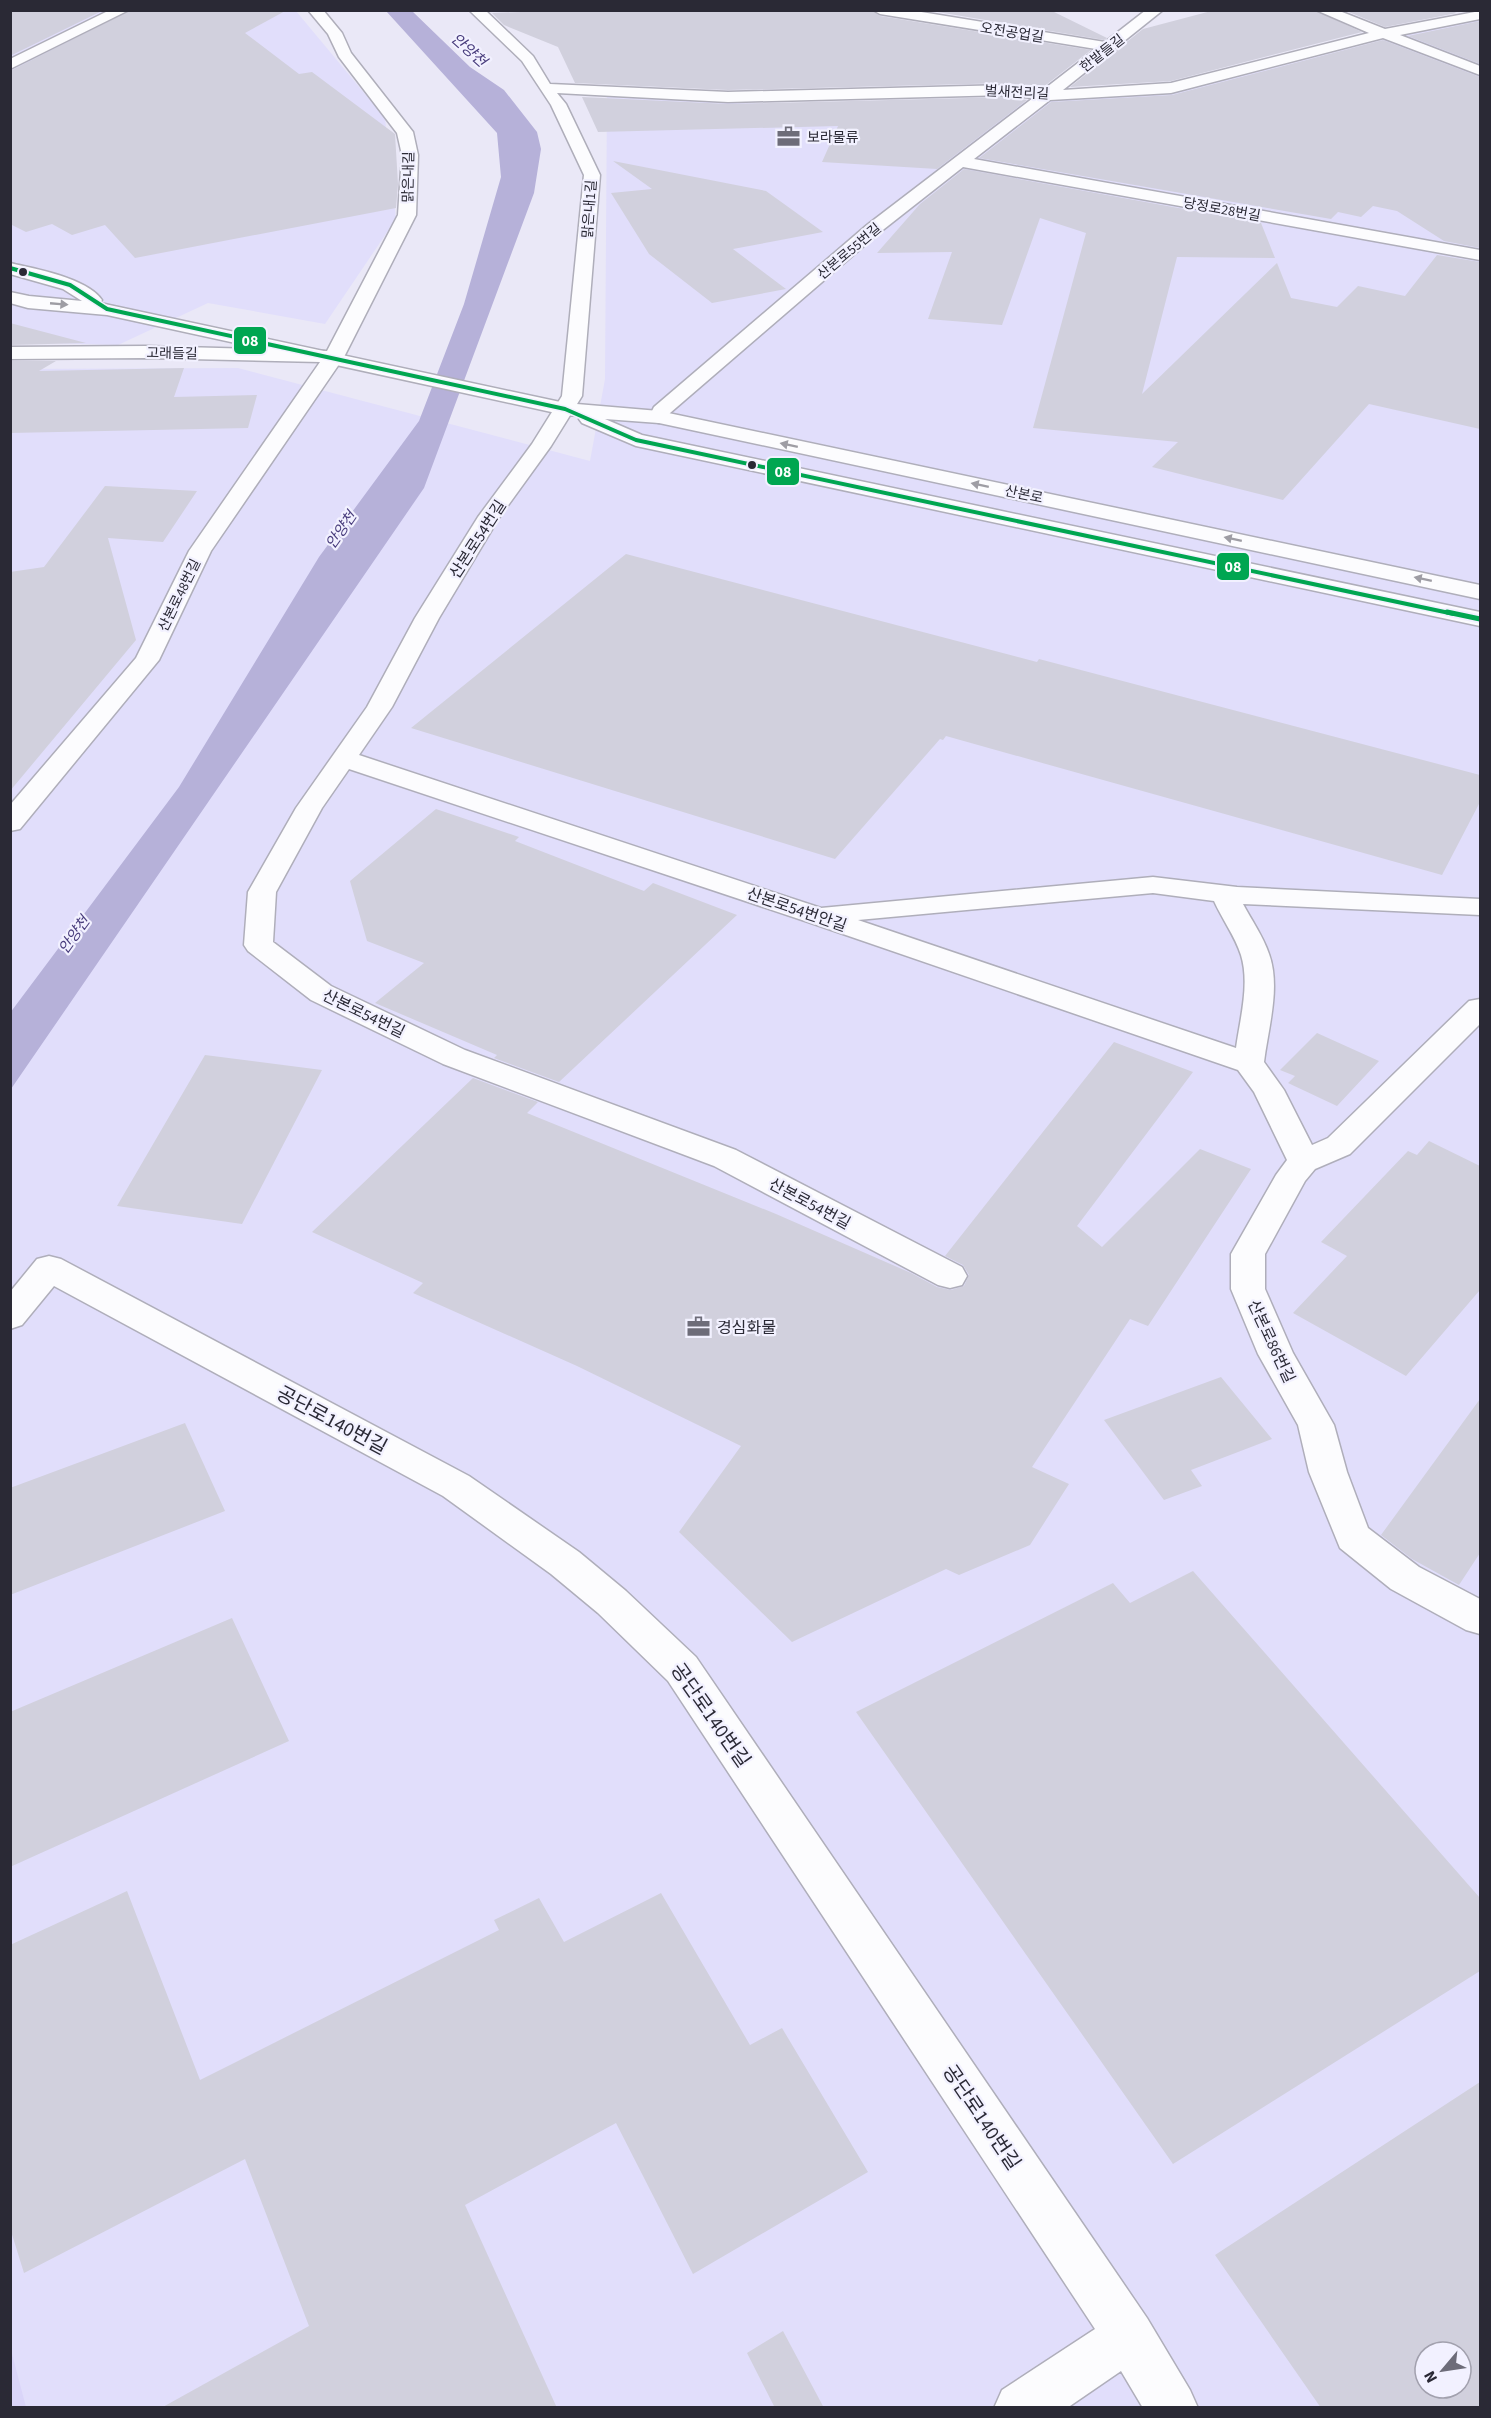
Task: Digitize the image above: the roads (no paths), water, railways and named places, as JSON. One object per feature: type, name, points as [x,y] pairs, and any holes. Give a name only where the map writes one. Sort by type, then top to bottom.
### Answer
[{"type":"street","points":[[10,65],[122,10]]},
{"type":"street","name":"맑은내길","points":[[315,10],[335,33],[344,54],[405,132],[411,155],[407,215],[334,357]]},
{"type":"street","name":"맑은내1길","points":[[476,10],[528,59],[545,88],[558,104],[592,175],[572,396],[553,406]]},
{"type":"street","name":"오전공업길","points":[[880,10],[1109,47]]},
{"type":"street","name":"한밭들길","points":[[1048,95],[1156,10]]},
{"type":"street","points":[[1323,10],[1480,71]]},
{"type":"street","name":"벌새전리길","points":[[545,88],[728,97],[1008,90],[1048,95],[1170,88],[1382,34],[1480,15]]},
{"type":"street","name":"산본로55번길","points":[[659,417],[661,411],[873,229],[1048,95]]},
{"type":"street","name":"당정로28번길","points":[[963,162],[1480,255]]},
{"type":"street","points":[[10,268],[70,285],[107,309]]},
{"type":"street","points":[[10,297],[28,302],[107,309],[553,406]]},
{"type":"street","name":"고래들길","points":[[10,353],[146,352],[334,357]]},
{"type":"street","name":"산본로48번길","points":[[10,823],[147,660],[200,551],[334,357]]},
{"type":"street","name":"산본로","points":[[553,406],[659,417],[1480,591]]},
{"type":"street","name":"산본로","points":[[553,406],[636,440],[1480,619]]},
{"type":"street","name":"산본로54번길","points":[[553,406],[542,446],[489,517],[427,618],[379,707],[309,808],[262,892],[258,945],[321,993],[454,1057],[725,1158],[950,1276]]},
{"type":"street","name":"산본로54번안길","points":[[343,759],[818,916],[1249,1063]]},
{"type":"street","points":[[818,916],[859,910],[1153,885],[1226,894],[1480,908]]},
{"type":"street","points":[[1226,894],[1233,915],[1256,954],[1259,971],[1249,1063],[1268,1090],[1304,1161],[1339,1146],[1480,1008]]},
{"type":"street","name":"산본로86번길","points":[[1304,1161],[1292,1175],[1248,1254],[1248,1289],[1275,1354],[1316,1425],[1328,1472],[1353,1537],[1405,1578],[1480,1618]]},
{"type":"street","name":"공단로140번길","points":[[10,1316],[50,1268],[456,1486],[565,1563],[612,1602],[682,1669],[1129,2336],[1172,2408]]},
{"type":"street","points":[[1020,2408],[1129,2336]]},
{"type":"water","name":"안양천","points":[[386,11],[412,11],[470,67],[504,90],[537,132],[541,149],[534,193],[424,488],[11,1089],[10,1013],[179,787],[319,557],[419,421],[464,304],[501,177],[497,133]]},
{"type":"place","name":"보라물류","points":[[789,137]]},
{"type":"place","name":"경심화물","points":[[699,1327]]}]
